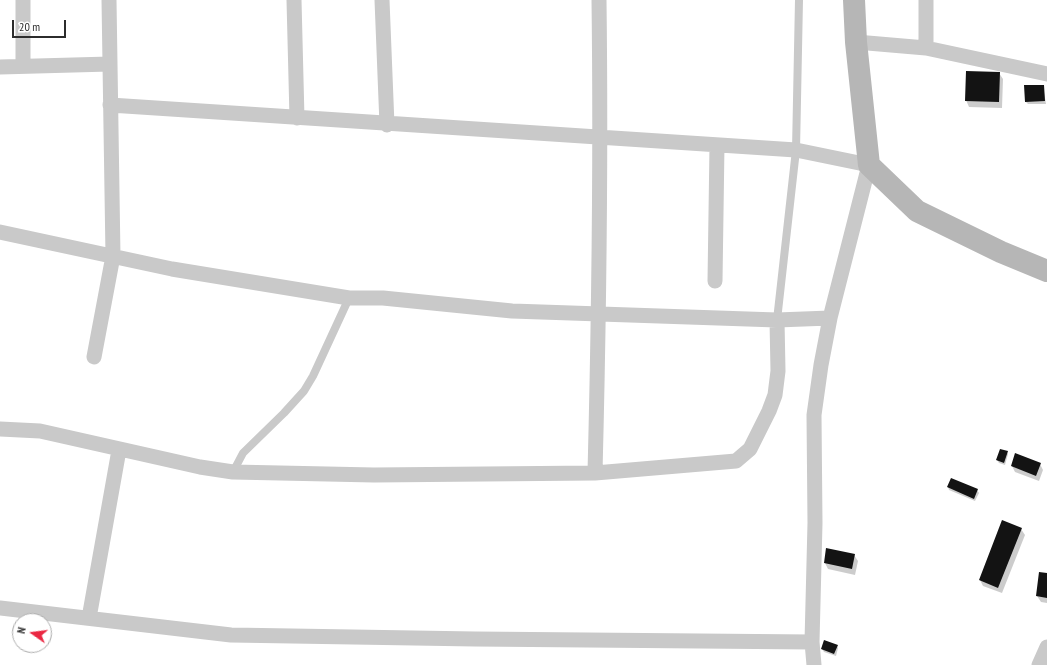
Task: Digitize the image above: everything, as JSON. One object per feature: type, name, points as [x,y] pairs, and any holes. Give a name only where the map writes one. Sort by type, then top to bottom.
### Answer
[{"type":"street","points":[[23,0],[23,66]]},
{"type":"street","points":[[94,356],[112,256],[109,0]]},
{"type":"street","points":[[294,0],[298,118]]},
{"type":"street","points":[[382,0],[387,124]]},
{"type":"street","points":[[595,472],[601,137],[599,0]]},
{"type":"street","points":[[814,665],[812,642],[815,523],[814,415],[821,365],[830,318],[869,165],[856,42],[854,0]]},
{"type":"street","points":[[926,0],[926,48]]},
{"type":"street","points":[[856,42],[926,48],[1047,74]]},
{"type":"street","points":[[0,68],[110,64]]},
{"type":"street","points":[[110,105],[796,150],[869,165],[917,212],[1001,252],[1047,271]]},
{"type":"street","points":[[715,281],[716,145]]},
{"type":"street","points":[[0,232],[172,269],[349,298],[383,298],[512,311],[777,320],[830,318]]},
{"type":"street","points":[[0,429],[40,430],[79,438],[119,450],[200,467],[233,472],[374,475],[595,472],[736,461],[750,448],[769,411],[775,395],[778,371],[777,320]]},
{"type":"street","points":[[88,618],[119,450]]},
{"type":"street","points":[[0,608],[231,635],[491,640],[812,642]]},
{"type":"street","points":[[1039,665],[1047,647]]},
{"type":"lane","points":[[777,320],[796,150],[799,0]]},
{"type":"lane","points":[[233,472],[243,453],[304,391],[313,376],[349,298]]},
{"type":"building","points":[[966,71],[1000,72],[999,102],[965,101]]},
{"type":"building","points":[[1024,85],[1044,85],[1045,101],[1025,102]]},
{"type":"building","points":[[1000,449],[1008,451],[1004,463],[996,460]]},
{"type":"building","points":[[1015,453],[1041,463],[1036,476],[1011,466]]},
{"type":"building","points":[[951,478],[978,489],[974,499],[947,487]]},
{"type":"building","points":[[1002,520],[1022,528],[998,588],[979,580]]},
{"type":"building","points":[[826,548],[855,554],[852,569],[824,563]]},
{"type":"building","points":[[1039,572],[1047,573],[1047,598],[1036,596]]},
{"type":"building","points":[[824,640],[838,645],[834,654],[821,649]]}]
